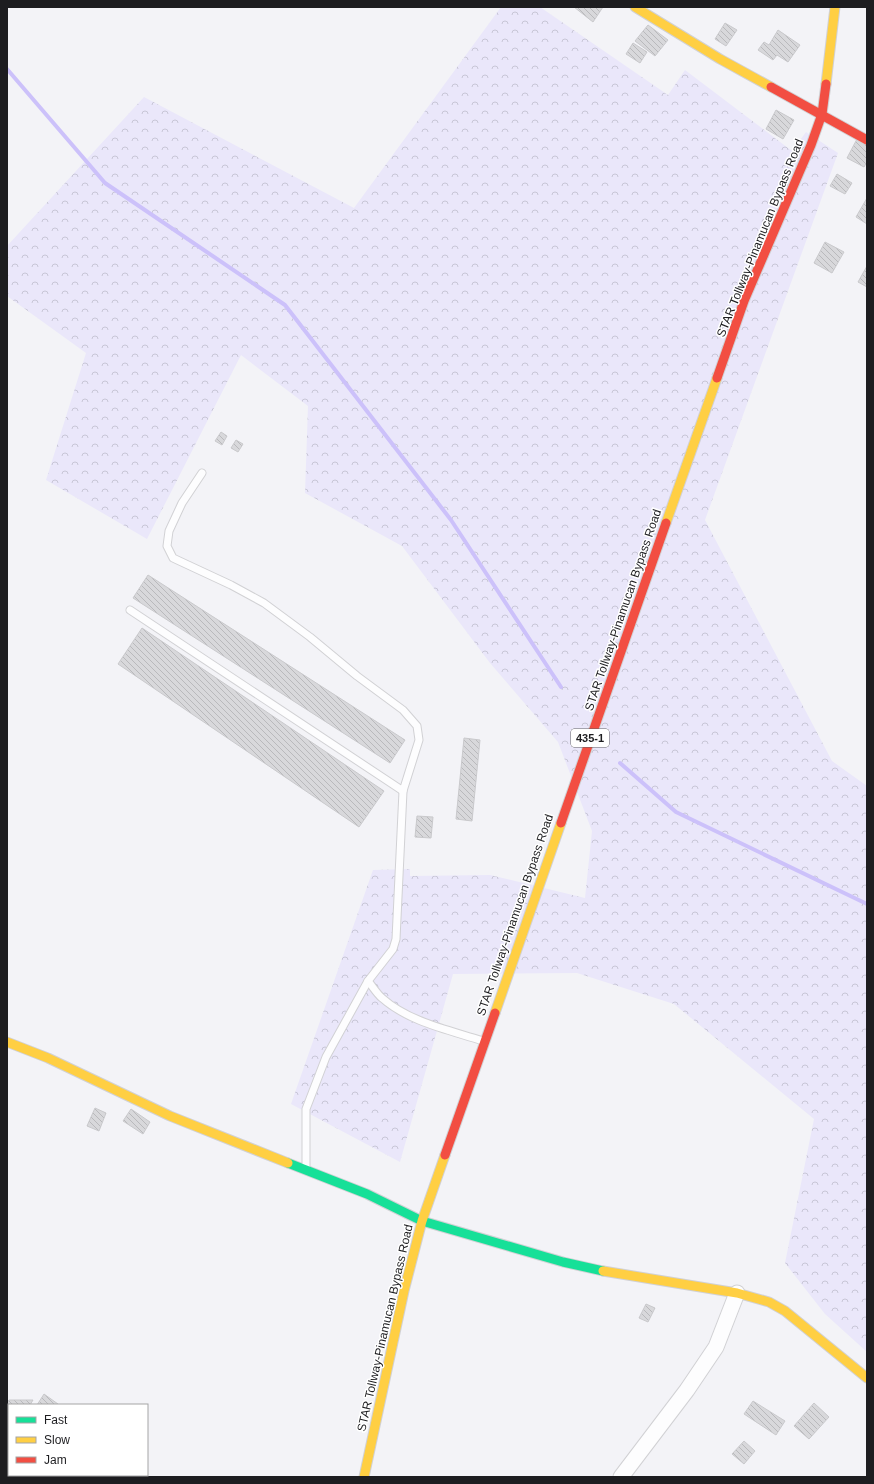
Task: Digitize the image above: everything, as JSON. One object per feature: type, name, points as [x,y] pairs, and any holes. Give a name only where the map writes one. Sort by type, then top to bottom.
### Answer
[{"type":"main road","points":[[635,7],[720,59],[867,140]]},
{"type":"main road","name":"STAR Tollway-Pinamucan Bypass Road","points":[[364,1477],[404,1291],[422,1221],[744,301],[811,145],[822,114],[836,7]]},
{"type":"main road","points":[[7,1042],[48,1058],[170,1116],[306,1172],[366,1194],[422,1221],[563,1262],[609,1272],[737,1293],[769,1302],[785,1311],[867,1378]]},
{"type":"street","points":[[621,1477],[687,1390],[716,1347],[737,1293]]},
{"type":"lane","points":[[202,473],[172,520],[167,539],[169,552],[179,562],[231,585],[264,603],[310,637],[357,676],[404,710],[414,722],[419,733],[419,740],[404,791],[396,939],[393,949],[368,981],[326,1057],[306,1109],[306,1172]]},
{"type":"lane","points":[[130,610],[404,791]]},
{"type":"lane","points":[[368,981],[381,998],[399,1011],[430,1024],[484,1041]]},
{"type":"green space","points":[[501,7],[540,7],[668,95],[685,70],[792,151],[806,132],[838,153],[705,520],[832,761],[867,786],[867,1352],[825,1314],[785,1263],[814,1119],[674,1004],[577,973],[453,974],[400,1162],[291,1104],[373,870],[410,869],[410,876],[490,875],[585,898],[592,831],[558,742],[490,663],[402,546],[305,493],[308,406],[241,355],[147,539],[46,480],[86,353],[7,296],[7,246],[144,97],[354,208]]},
{"type":"building","points":[[574,7],[603,7],[593,22]]},
{"type":"building","points":[[725,23],[737,30],[726,46],[715,39]]},
{"type":"building","points":[[648,25],[668,40],[655,56],[635,41]]},
{"type":"building","points":[[778,30],[800,45],[788,62],[777,55],[773,60],[758,50],[764,42],[769,45]]},
{"type":"building","points":[[633,43],[647,52],[640,63],[626,54]]},
{"type":"building","points":[[776,110],[794,120],[783,139],[766,129]]},
{"type":"building","points":[[857,139],[867,144],[867,162],[864,167],[847,158]]},
{"type":"building","points":[[837,174],[852,183],[845,194],[830,186]]},
{"type":"building","points":[[867,198],[867,224],[856,217]]},
{"type":"building","points":[[825,242],[844,252],[832,273],[814,263]]},
{"type":"building","points":[[867,266],[867,287],[858,282]]},
{"type":"building","points":[[221,432],[227,436],[222,445],[215,441]]},
{"type":"building","points":[[236,440],[243,444],[238,452],[231,448]]},
{"type":"building","points":[[148,575],[405,740],[390,763],[133,598]]},
{"type":"building","points":[[142,628],[384,791],[359,827],[118,664]]},
{"type":"building","points":[[464,738],[480,740],[472,821],[456,819]]},
{"type":"building","points":[[417,816],[433,817],[431,838],[415,837]]},
{"type":"building","points":[[95,1108],[106,1113],[99,1131],[87,1126]]},
{"type":"building","points":[[131,1109],[150,1122],[143,1134],[123,1121]]},
{"type":"building","points":[[646,1304],[655,1308],[648,1322],[639,1318]]},
{"type":"building","points":[[44,1394],[58,1404],[38,1404]]},
{"type":"building","points":[[9,1400],[33,1400],[31,1404],[8,1404],[7,1439],[7,1403]]},
{"type":"building","points":[[753,1401],[785,1421],[776,1435],[744,1414]]},
{"type":"building","points":[[814,1403],[829,1417],[809,1439],[794,1426]]},
{"type":"building","points":[[744,1441],[755,1451],[744,1464],[732,1454]]},
{"type":"building","points":[[7,1454],[8,1476],[12,1476],[7,1477]]},
{"type":"building","points":[[30,1476],[31,1477],[19,1477]]},
{"type":"waterway","points":[[7,69],[105,183],[285,305],[451,520],[561,687]]},
{"type":"waterway","points":[[620,763],[676,812],[867,904]]},
{"type":"traffic: fast","points":[[288,1163],[367,1194],[422,1221],[563,1262],[603,1271]]},
{"type":"traffic: slow","points":[[635,7],[720,59],[771,87]]},
{"type":"traffic: slow","points":[[826,84],[835,7]]},
{"type":"traffic: slow","points":[[666,523],[717,378]]},
{"type":"traffic: slow","points":[[495,1013],[561,823]]},
{"type":"traffic: slow","points":[[7,1042],[48,1058],[170,1116],[288,1163]]},
{"type":"traffic: slow","points":[[364,1477],[404,1291],[422,1221],[445,1155]]},
{"type":"traffic: slow","points":[[603,1271],[737,1293],[769,1302],[785,1311],[867,1378]]},
{"type":"traffic: jam","points":[[717,378],[744,301],[811,145],[822,114],[826,84]]},
{"type":"traffic: jam","points":[[771,87],[867,140]]},
{"type":"traffic: jam","points":[[561,823],[666,523]]},
{"type":"traffic: jam","points":[[445,1155],[495,1013]]}]
